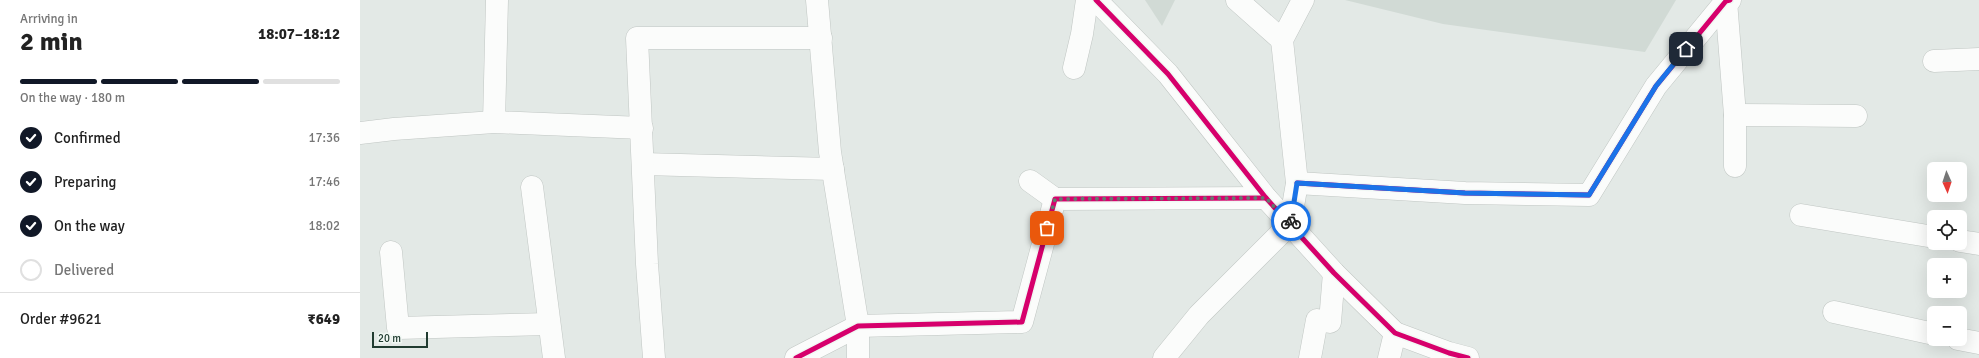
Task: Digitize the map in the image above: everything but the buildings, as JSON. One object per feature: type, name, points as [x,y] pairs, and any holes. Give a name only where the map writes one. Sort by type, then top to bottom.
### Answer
[{"type":"street","points":[[494,122],[497,0]]},
{"type":"street","points":[[817,0],[833,169],[858,326],[858,358]]},
{"type":"street","points":[[1074,68],[1088,0]]},
{"type":"street","points":[[1096,0],[1168,74],[1266,198],[1334,273],[1395,333],[1457,356]]},
{"type":"street","points":[[1237,0],[1282,40]]},
{"type":"street","points":[[1164,358],[1199,315],[1290,224],[1297,183],[1282,40],[1303,0]]},
{"type":"street","points":[[1297,183],[1465,193],[1589,195],[1656,86],[1728,0]]},
{"type":"street","points":[[1728,0],[1735,115],[1735,166]]},
{"type":"street","points":[[654,358],[647,264],[637,38],[821,38]]},
{"type":"street","points":[[1934,61],[1979,59]]},
{"type":"street","points":[[1735,115],[1856,116]]},
{"type":"street","points":[[360,133],[394,129],[494,122],[642,128]]},
{"type":"street","points":[[643,164],[833,169]]},
{"type":"street","points":[[1030,181],[1055,199],[1266,198]]},
{"type":"street","points":[[532,187],[554,358]]},
{"type":"street","points":[[796,358],[858,326],[1022,322],[1055,199]]},
{"type":"street","points":[[1801,215],[1927,236]]},
{"type":"street","points":[[1967,242],[1979,244]]},
{"type":"street","points":[[391,252],[398,328],[549,324]]},
{"type":"street","points":[[1310,358],[1317,320],[1330,322],[1334,273]]},
{"type":"street","points":[[1834,312],[1927,332]]},
{"type":"street","points":[[1389,358],[1395,333]]},
{"type":"street","points":[[1967,341],[1979,343]]},
{"type":"shaded area","points":[[1145,0],[1175,0],[1162,26]]},
{"type":"shaded area","points":[[1345,0],[1676,0],[1645,52],[1443,24]]},
{"type":"cycle path","points":[[1096,0],[1168,74],[1266,198],[1334,273],[1395,333],[1449,353],[1468,358]]},
{"type":"cycle path","points":[[1297,183],[1465,193],[1589,195],[1656,86],[1726,1],[1730,0]]},
{"type":"cycle path","points":[[796,358],[858,326],[1022,322],[1055,199],[1266,198]]},
{"type":"way so far","points":[[1047,228],[1055,199],[1266,198],[1290,224],[1291,221]]},
{"type":"route","points":[[1291,221],[1297,183],[1465,193],[1589,195],[1656,86],[1686,49]]}]
